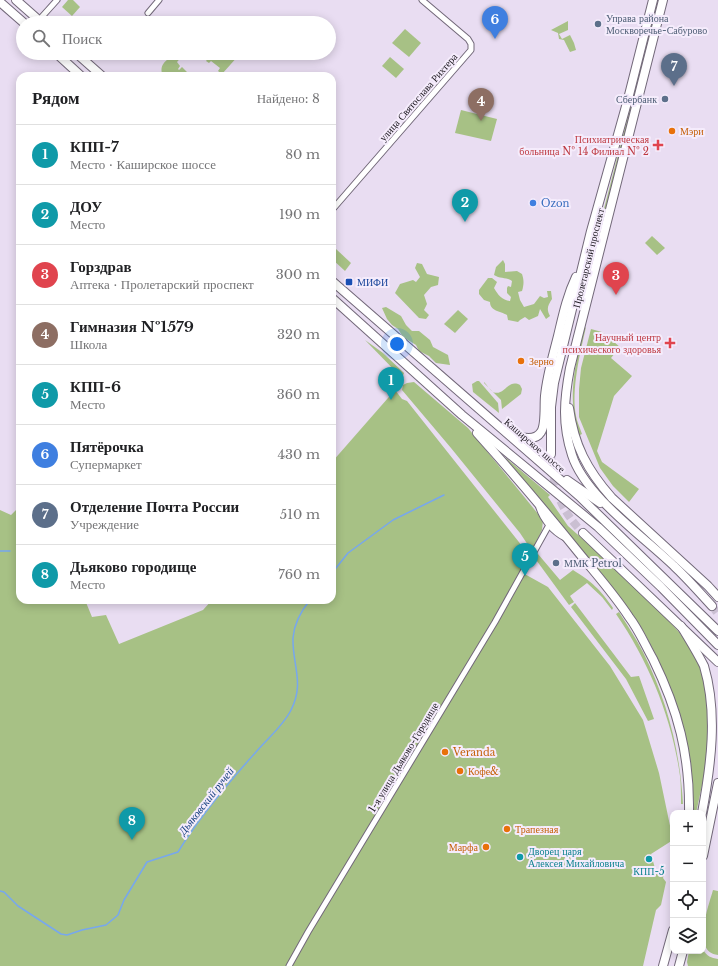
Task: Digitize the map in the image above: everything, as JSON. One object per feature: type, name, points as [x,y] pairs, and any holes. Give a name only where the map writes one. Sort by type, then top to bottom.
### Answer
[{"type":"main road","points":[[16,0],[33,16]]},
{"type":"main road","name":"Пролетарский проспект","points":[[551,454],[551,407],[554,383],[584,258],[628,99],[653,0]]},
{"type":"main road","name":"Пролетарский проспект","points":[[612,511],[590,487],[572,456],[565,418],[564,403],[567,384],[603,236],[663,0]]},
{"type":"main road","points":[[0,2],[16,16]]},
{"type":"main road","points":[[64,60],[77,72]]},
{"type":"main road","points":[[84,60],[97,72]]},
{"type":"main road","points":[[499,427],[523,438],[536,436],[541,432],[544,424],[545,394],[550,366],[569,292],[584,258]]},
{"type":"main road","name":"Каширское шоссе","points":[[336,284],[539,461],[584,502],[718,631]]},
{"type":"main road","points":[[336,302],[462,415],[598,527],[667,593],[718,645]]},
{"type":"main road","points":[[567,384],[568,408],[574,434],[581,455],[594,475],[612,498],[708,586],[718,597]]},
{"type":"main road","points":[[462,415],[569,540],[630,617],[661,676],[672,702],[681,731],[690,788],[690,810]]},
{"type":"main road","points":[[539,461],[612,511],[674,566],[712,606]]},
{"type":"main road","points":[[583,533],[718,662]]},
{"type":"main road","points":[[681,626],[704,667],[712,693],[714,707],[714,744],[703,810]]},
{"type":"main road","points":[[705,846],[718,783]]},
{"type":"main road","points":[[663,966],[670,941]]},
{"type":"main road","points":[[679,966],[682,954]]},
{"type":"street","points":[[45,16],[57,0]]},
{"type":"street","points":[[148,13],[159,0]]},
{"type":"street","name":"улица Святослава Рихтера","points":[[336,205],[471,50],[471,44],[468,39],[422,0]]},
{"type":"street","points":[[537,502],[549,525],[558,534],[569,540]]},
{"type":"street","name":"1-я улица Дьяково-Городище","points":[[289,966],[495,622],[549,525]]},
{"type":"green space","points":[[68,0],[73,0],[80,7],[72,16],[62,7]]},
{"type":"green space","points":[[658,0],[660,0],[585,290],[583,290]]},
{"type":"green space","points":[[568,21],[568,30],[559,34],[562,39],[570,35],[576,50],[570,52],[564,40],[559,39],[558,33],[551,30]]},
{"type":"green space","points":[[405,29],[421,43],[409,57],[392,43]]},
{"type":"green space","points":[[390,57],[404,69],[396,78],[382,66]]},
{"type":"green space","points":[[179,60],[177,62],[180,66],[178,69],[179,70],[182,67],[187,72],[162,72],[162,66],[166,61]]},
{"type":"green space","points":[[235,60],[224,72],[218,71],[220,68],[211,61],[209,63],[206,61]]},
{"type":"green space","points":[[461,110],[497,119],[491,141],[455,133]]},
{"type":"green space","points":[[652,236],[665,248],[657,255],[645,243]]},
{"type":"green space","points":[[336,249],[351,263],[345,271],[336,263]]},
{"type":"green space","points":[[503,260],[505,264],[505,272],[517,271],[522,274],[524,282],[523,289],[522,291],[518,292],[524,307],[534,304],[540,296],[544,298],[548,297],[547,291],[551,291],[552,299],[548,309],[550,316],[546,319],[540,309],[538,316],[529,320],[525,317],[518,322],[508,320],[507,315],[494,309],[490,305],[490,302],[484,300],[479,294],[479,290],[488,278],[492,278],[497,282],[494,288],[500,297],[510,301],[511,297],[507,293],[507,288],[508,286],[511,287],[512,281],[494,275],[496,267]]},
{"type":"green space","points":[[417,263],[422,264],[427,274],[439,277],[438,285],[431,287],[424,295],[427,304],[424,310],[429,315],[426,319],[419,318],[395,293],[400,284],[413,280],[416,282],[420,277],[415,268]]},
{"type":"green space","points":[[386,307],[401,316],[406,325],[412,331],[419,331],[430,340],[433,347],[448,355],[450,365],[436,363],[429,356],[419,351],[416,345],[403,337],[398,329],[387,319],[382,308]]},
{"type":"green space","points":[[458,310],[468,319],[455,333],[444,324]]},
{"type":"green space","points":[[586,327],[575,383],[576,416],[582,434],[578,436],[573,407],[573,394],[575,369],[580,343]]},
{"type":"green space","points":[[591,329],[602,332],[620,347],[611,358],[632,376],[614,396],[597,451],[602,462],[639,489],[629,502],[613,486],[600,468],[579,417],[581,368]]},
{"type":"green space","points":[[365,340],[383,353],[404,373],[402,378]]},
{"type":"green space","points":[[479,381],[498,403],[499,413],[473,392],[472,384]]},
{"type":"green space","points":[[414,382],[468,428],[543,520],[542,530],[532,551],[520,533],[402,390],[403,385]]},
{"type":"green space","points":[[516,383],[520,385],[522,389],[521,394],[502,409],[501,400],[493,392],[500,392],[509,385]]},
{"type":"green space","points":[[395,390],[402,399],[407,401],[526,551],[529,556],[521,572],[548,587],[610,666],[643,720],[659,773],[670,826],[670,842],[651,854],[656,872],[664,875],[663,878],[666,882],[661,905],[656,910],[643,966],[0,966],[0,510],[11,515],[16,510],[16,604],[87,604],[92,617],[106,615],[119,644],[203,610],[208,604],[336,604],[336,457]]},
{"type":"green space","points":[[506,458],[550,495],[548,497],[568,526],[603,557],[669,621],[679,632],[698,660],[711,699],[710,749],[697,810],[694,810],[685,739],[671,691],[662,668],[639,624],[587,556],[505,459]]},
{"type":"green space","points":[[538,554],[560,580],[573,570],[585,578],[604,596],[613,608],[612,610],[602,597],[587,583],[570,596],[574,602],[569,605],[534,557]]},
{"type":"green space","points":[[575,603],[631,677],[639,676],[654,719],[648,721],[626,679],[571,607]]},
{"type":"green space","points":[[619,612],[643,652],[659,688],[671,726],[679,764],[683,804],[681,804],[680,779],[676,754],[665,712],[649,671],[639,651],[616,614]]},
{"type":"green space","points":[[713,890],[718,891],[718,955],[710,952],[706,947],[706,916]]},
{"type":"green space","points":[[688,954],[706,954],[718,959],[718,966],[688,966]]},
{"type":"waterway","name":"Дьяковский ручей","points":[[336,568],[348,553],[393,520],[444,495]]},
{"type":"waterway","points":[[0,551],[10,551]]},
{"type":"waterway","name":"Дьяковский ручей","points":[[0,891],[4,892],[18,906],[61,934],[67,935],[106,925],[118,915],[124,900],[147,862],[178,852],[215,800],[288,716],[295,700],[298,682],[293,638],[298,618],[307,604]]},
{"type":"tunnel","points":[[551,454],[553,477],[559,497],[568,515],[583,533]]},
{"type":"tunnel","points":[[712,606],[718,614]]},
{"type":"place","name":"Управа района Москворечье-Сабурово","points":[[598,24]]},
{"type":"place","name":"Пятёрочка","points":[[495,39]]},
{"type":"place","name":"Отделение Почта России","points":[[674,86]]},
{"type":"place","name":"Сбербанк","points":[[665,99]]},
{"type":"place","name":"Гимназия №1579","points":[[481,121]]},
{"type":"place","name":"Мэри","points":[[672,131]]},
{"type":"place","name":"Психиатрическая больница № 14 Филиал № 2","points":[[658,145]]},
{"type":"place","name":"Ozon","points":[[533,203]]},
{"type":"place","name":"ДОУ","points":[[465,222]]},
{"type":"place","name":"МИФИ","points":[[349,282]]},
{"type":"place","name":"Горздрав","points":[[616,295]]},
{"type":"place","name":"Научный центр психического здоровья","points":[[670,343]]},
{"type":"place","name":"Зерно","points":[[521,361]]},
{"type":"place","name":"КПП-7","points":[[391,400]]},
{"type":"place","name":"ММК Petrol","points":[[556,563]]},
{"type":"place","name":"КПП-6","points":[[525,576]]},
{"type":"place","name":"Veranda","points":[[445,752]]},
{"type":"place","name":"Кофе&","points":[[460,771]]},
{"type":"place","name":"Трапезная","points":[[507,829]]},
{"type":"place","name":"Дьяково городище","points":[[132,840]]},
{"type":"place","name":"Марфа","points":[[486,847]]},
{"type":"place","name":"Дворец царя Алексея Михайловича","points":[[520,857]]},
{"type":"place","name":"КПП-5","points":[[649,859]]}]
